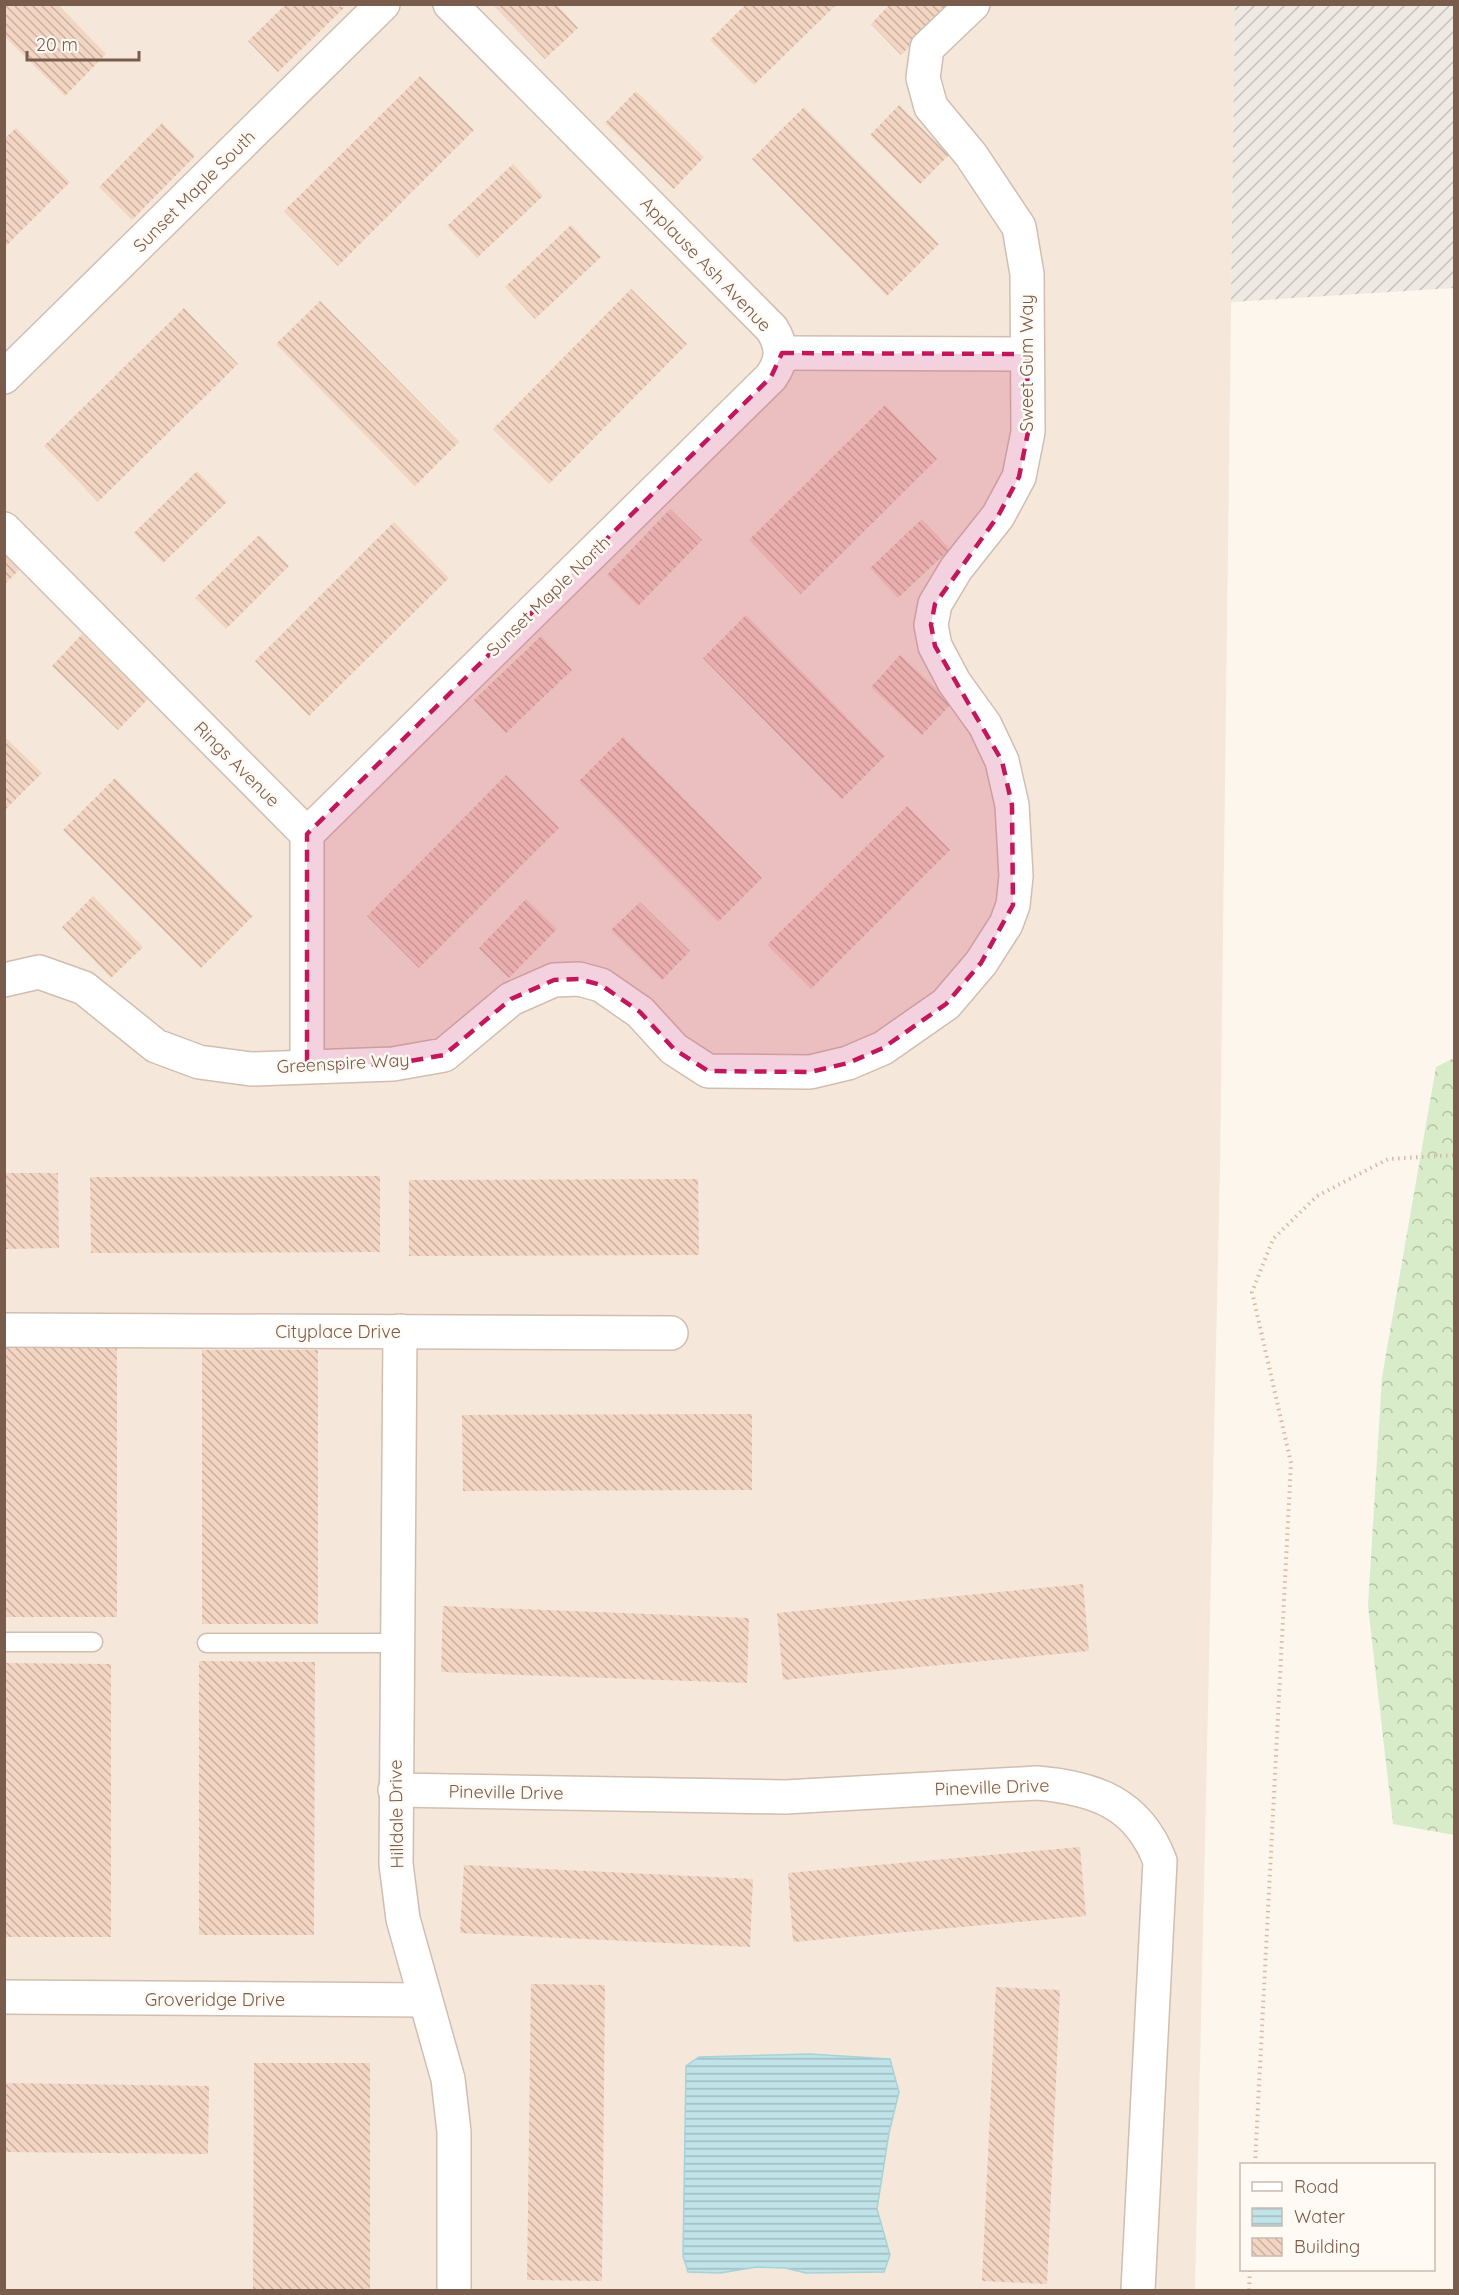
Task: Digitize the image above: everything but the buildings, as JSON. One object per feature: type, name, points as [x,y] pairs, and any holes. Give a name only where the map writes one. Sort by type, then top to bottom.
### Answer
[{"type":"street","name":"Sunset Maple South","points":[[4,377],[383,4]]},
{"type":"street","name":"Applause Ash Avenue","points":[[450,4],[772,329],[782,353]]},
{"type":"street","name":"Sweet Gum Way","points":[[974,4],[927,48],[923,78],[931,107],[971,155],[1019,227],[1027,274],[1028,432],[1019,477],[998,516],[956,569],[935,604],[932,625],[935,645],[954,682],[985,725],[1002,761],[1012,805],[1016,876],[1013,905]]},
{"type":"street","points":[[782,353],[1027,354]]},
{"type":"street","name":"Sunset Maple North","points":[[307,834],[771,377],[782,353]]},
{"type":"street","name":"Rings Avenue","points":[[4,529],[307,834]]},
{"type":"street","points":[[307,834],[308,1065]]},
{"type":"street","name":"Greenspire Way","points":[[4,980],[39,972],[84,988],[156,1046],[199,1062],[251,1068],[393,1064],[444,1055],[511,999],[554,980],[579,979],[601,985],[640,1012],[674,1049],[708,1071],[810,1072],[838,1065],[883,1048],[946,1004],[981,963],[1005,924],[1013,905]]},
{"type":"street","name":"Cityplace Drive","points":[[4,1330],[671,1333]]},
{"type":"street","name":"Hilldale Drive","points":[[399,1331],[396,1864],[403,1919],[448,2079],[454,2132],[454,2290]]},
{"type":"street","name":"Pineville Drive","points":[[395,1790],[785,1797],[1037,1783],[1065,1785],[1117,1803],[1139,1821],[1152,1840],[1160,1861],[1138,2290]]},
{"type":"street","name":"Groveridge Drive","points":[[4,1997],[425,2000]]},
{"type":"lane","points":[[4,1642],[93,1642]]},
{"type":"lane","points":[[207,1643],[396,1643]]},
{"type":"path","points":[[1255,2163],[1291,1463],[1252,1293],[1273,1239],[1317,1196],[1388,1159],[1455,1155]]},
{"type":"path","points":[[1249,2290],[1250,2271]]},
{"type":"highlighted area","points":[[782,353],[1027,354],[1028,432],[1019,477],[998,516],[935,604],[931,625],[935,646],[1002,761],[1012,805],[1013,905],[981,963],[946,1004],[883,1048],[848,1063],[810,1072],[708,1071],[674,1049],[640,1012],[601,985],[579,979],[554,980],[511,999],[444,1055],[393,1064],[307,1065],[307,834],[771,377]]},
{"type":"shaded area","points":[[5,5],[1235,5],[1220,1169],[1195,2290],[5,2290]]},
{"type":"shaded area","points":[[1235,5],[1454,5],[1454,288],[1231,302]]},
{"type":"green space","points":[[1454,1058],[1454,1835],[1393,1824],[1368,1606],[1382,1377],[1436,1067]]},
{"type":"water","points":[[810,2054],[890,2059],[899,2092],[889,2133],[877,2209],[890,2255],[884,2272],[806,2273],[785,2268],[757,2267],[720,2273],[688,2272],[683,2256],[686,2066],[699,2057]]}]
